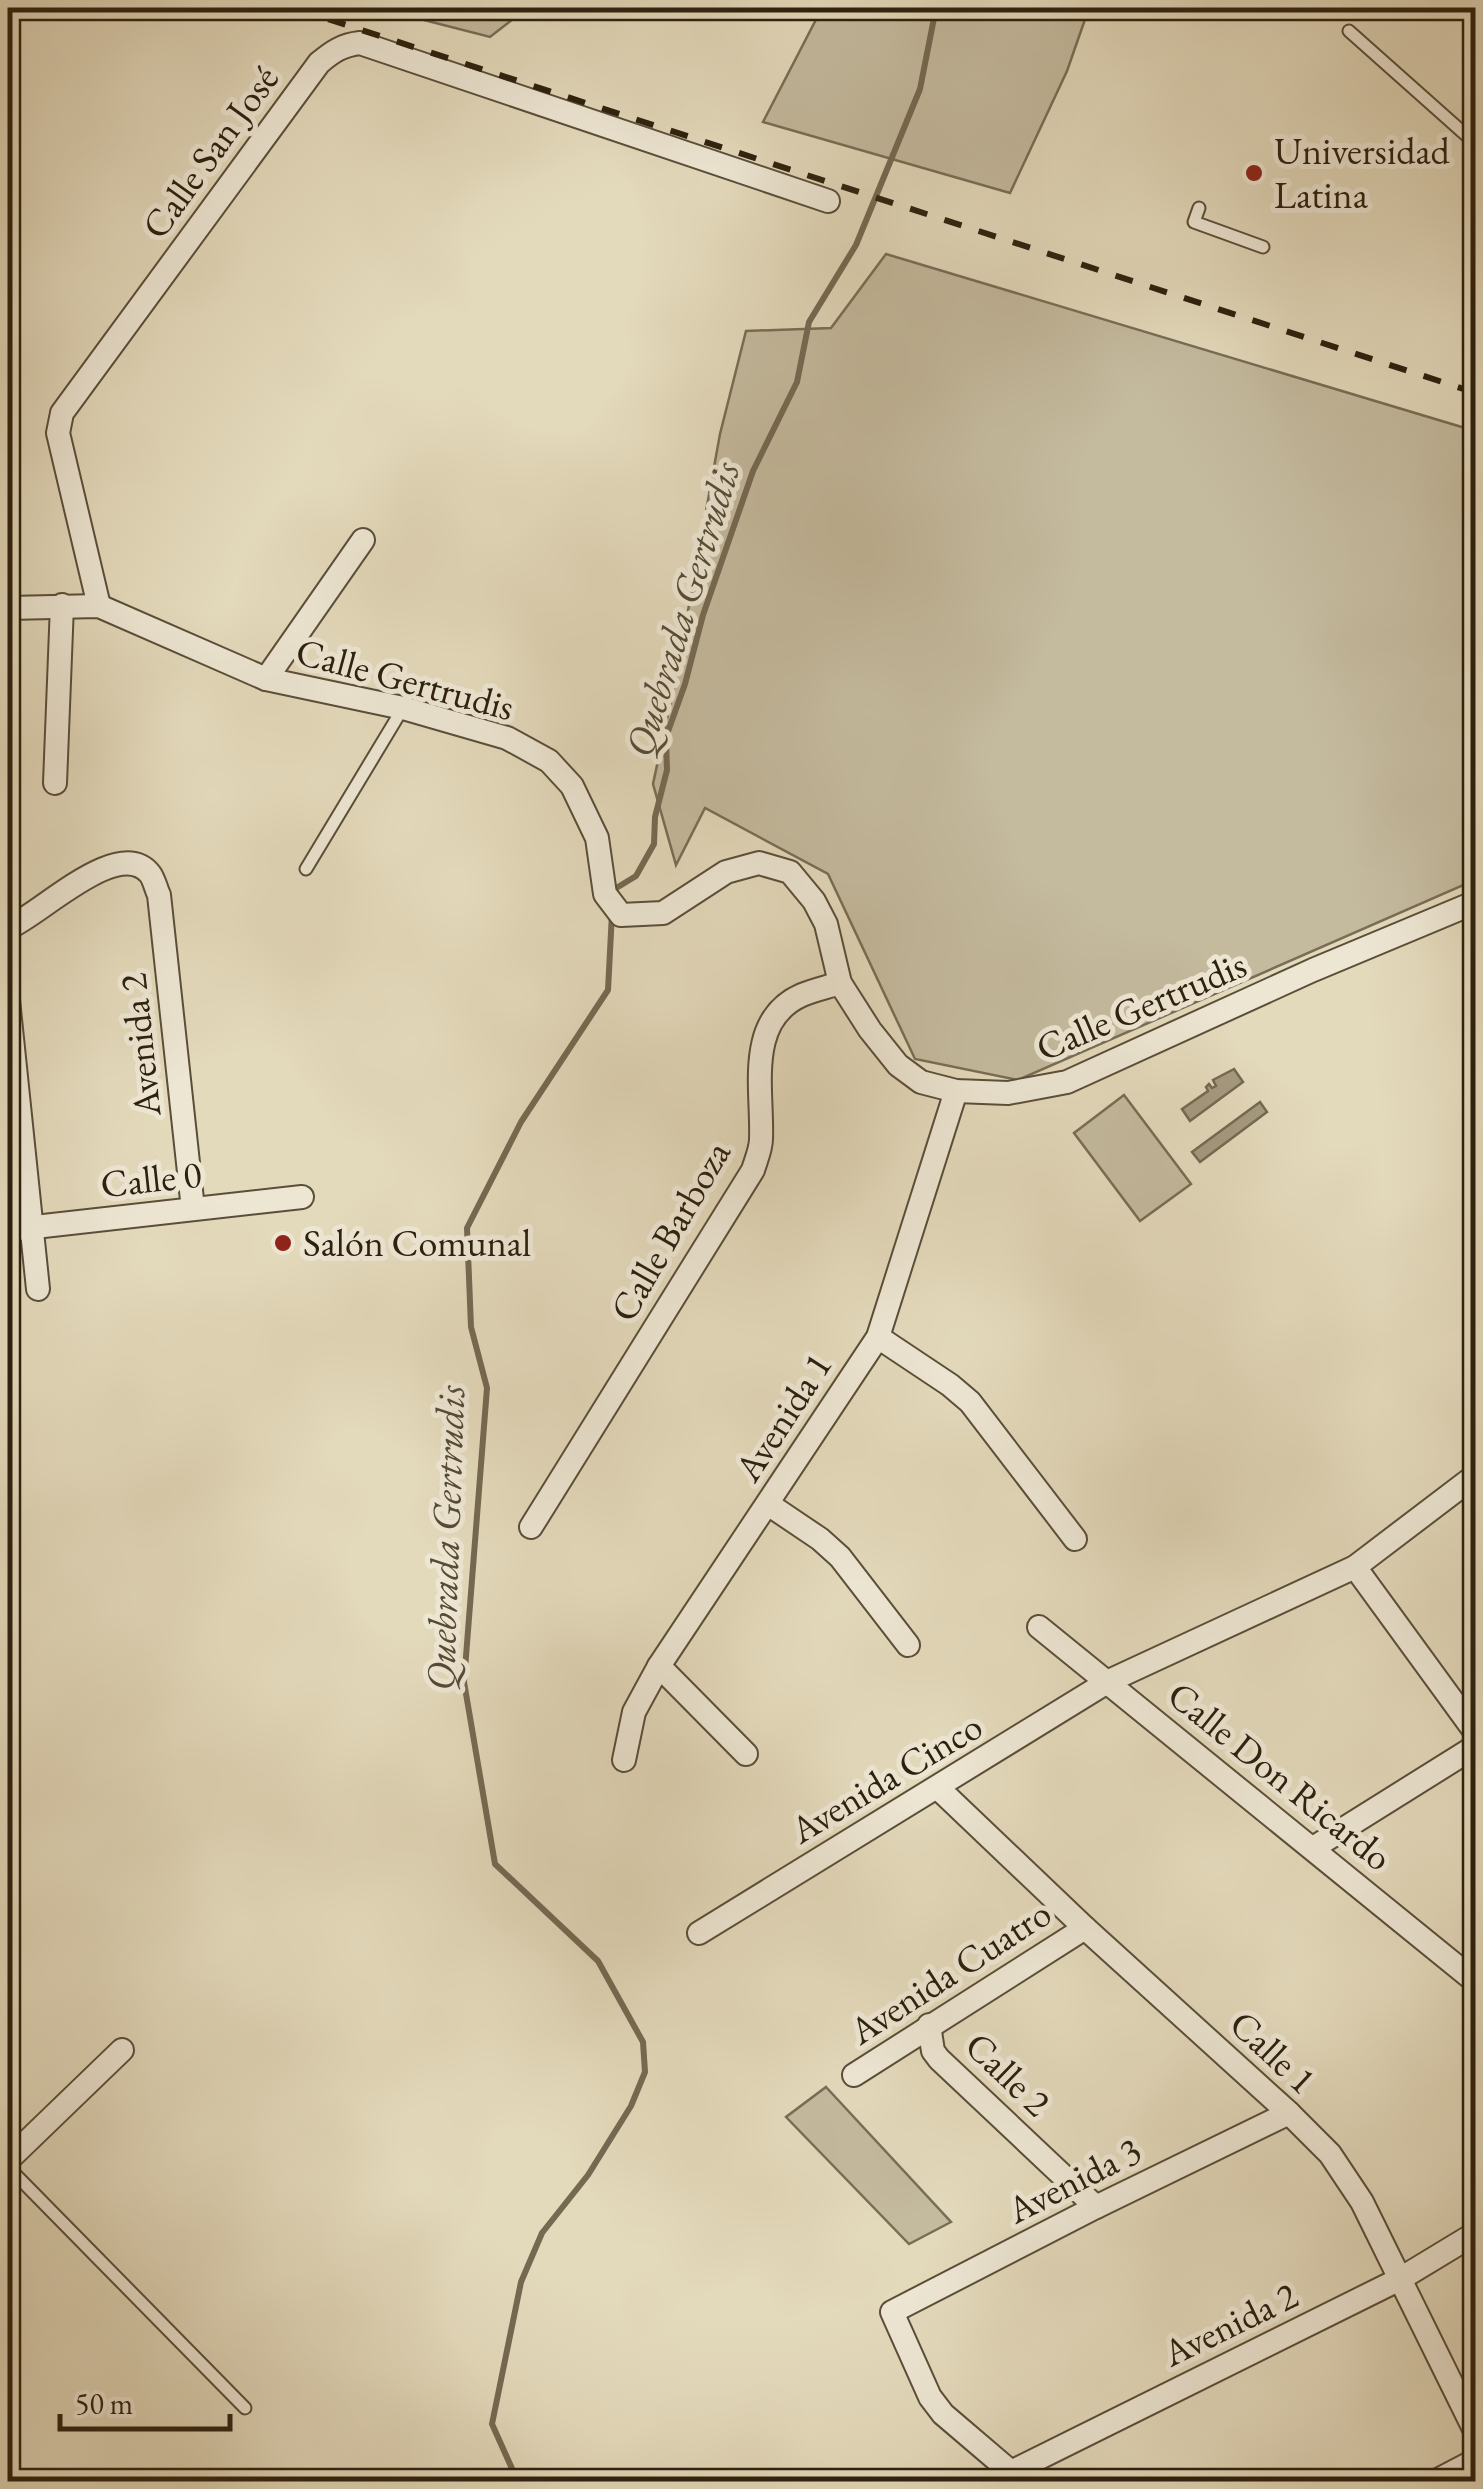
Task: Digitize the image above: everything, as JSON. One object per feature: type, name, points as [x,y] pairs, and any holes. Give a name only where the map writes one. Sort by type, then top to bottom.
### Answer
[{"type":"street","name":"Calle San José","points":[[98,606],[58,433],[62,412],[319,63],[346,44],[360,44],[828,200]]},
{"type":"street","points":[[266,680],[363,540]]},
{"type":"street","points":[[55,783],[62,605]]},
{"type":"street","name":"Calle Gertrudis","points":[[8,608],[98,606],[266,680],[403,708],[507,738],[549,761],[572,786],[598,838],[605,894],[621,915],[653,916],[726,872],[760,862],[790,872],[814,900],[826,924],[840,983],[870,1030],[898,1065],[922,1082],[956,1091],[1008,1093],[1067,1082],[1312,970],[1476,902]]},
{"type":"street","name":"Avenida 2","points":[[8,928],[23,922],[88,875],[118,862],[138,865],[150,874],[159,896],[193,1209]]},
{"type":"street","name":"Calle Barboza","points":[[531,1527],[753,1170],[761,1142],[758,1100],[763,1038],[776,1017],[798,996],[840,983]]},
{"type":"street","points":[[8,1000],[19,1229],[38,1289]]},
{"type":"street","name":"Avenida 1","points":[[624,1760],[634,1712],[659,1666],[878,1337],[956,1091]]},
{"type":"street","name":"Calle 0","points":[[19,1229],[302,1198]]},
{"type":"street","points":[[878,1337],[950,1384],[970,1402],[1075,1539]]},
{"type":"street","points":[[1109,1682],[1354,1566],[1476,1475]]},
{"type":"street","points":[[768,1504],[840,1557],[908,1645]]},
{"type":"street","points":[[1354,1566],[1476,1733]]},
{"type":"street","name":"Calle Don Ricardo","points":[[1039,1627],[1476,1982]]},
{"type":"street","points":[[659,1666],[746,1754]]},
{"type":"street","name":"Avenida Cinco","points":[[700,1933],[1109,1682]]},
{"type":"street","points":[[1313,1848],[1476,1746]]},
{"type":"street","name":"Calle 1","points":[[938,1788],[1330,2154],[1362,2202],[1476,2433]]},
{"type":"street","name":"Avenida Cuatro","points":[[854,2075],[1085,1928]]},
{"type":"street","name":"Calle 2","points":[[929,2025],[933,2051],[939,2060],[1096,2206]]},
{"type":"street","points":[[8,2163],[122,2050]]},
{"type":"street","name":"Avenida 3","points":[[1011,2472],[943,2414],[930,2397],[892,2312],[1096,2206],[1289,2113]]},
{"type":"street","name":"Avenida 2","points":[[1011,2472],[1400,2279],[1476,2233]]},
{"type":"street","points":[[1434,2482],[1476,2460]]},
{"type":"lane","points":[[1349,31],[1476,144]]},
{"type":"lane","points":[[1199,208],[1194,222],[1262,248]]},
{"type":"lane","points":[[306,868],[403,708]]},
{"type":"lane","points":[[8,2163],[245,2408]]},
{"type":"shaded area","points":[[377,8],[527,8],[490,37]]},
{"type":"shaded area","points":[[822,8],[1089,8],[1067,71],[1010,193],[763,122]]},
{"type":"shaded area","points":[[886,254],[1475,431],[1475,880],[1018,1080],[915,1059],[828,874],[705,808],[676,865],[653,784],[720,434],[746,331],[831,328]]},
{"type":"shaded area","points":[[1234,1069],[1243,1082],[1190,1121],[1182,1109],[1208,1091],[1209,1084],[1212,1088],[1216,1086],[1213,1080]]},
{"type":"shaded area","points":[[1124,1095],[1191,1184],[1140,1221],[1074,1133]]},
{"type":"shaded area","points":[[1260,1102],[1267,1112],[1200,1162],[1192,1152]]},
{"type":"shaded area","points":[[826,2087],[951,2222],[909,2244],[786,2117]]},
{"type":"waterway","name":"Quebrada Gertrudis","points":[[613,890],[636,876],[654,844],[655,817],[667,770],[666,737],[703,615],[753,471],[797,382],[809,322],[856,245],[920,89],[936,8]]},
{"type":"waterway","name":"Quebrada Gertrudis","points":[[518,2482],[492,2424],[521,2282],[542,2233],[588,2175],[631,2106],[645,2072],[643,2042],[598,1961],[495,1864],[464,1682],[487,1388],[471,1327],[467,1228],[521,1122],[608,990],[612,913]]},
{"type":"railway","points":[[294,8],[1476,393]]},
{"type":"place","name":"Universidad Latina","points":[[1254,173]]},
{"type":"place","name":"Salón Comunal","points":[[283,1243]]}]
